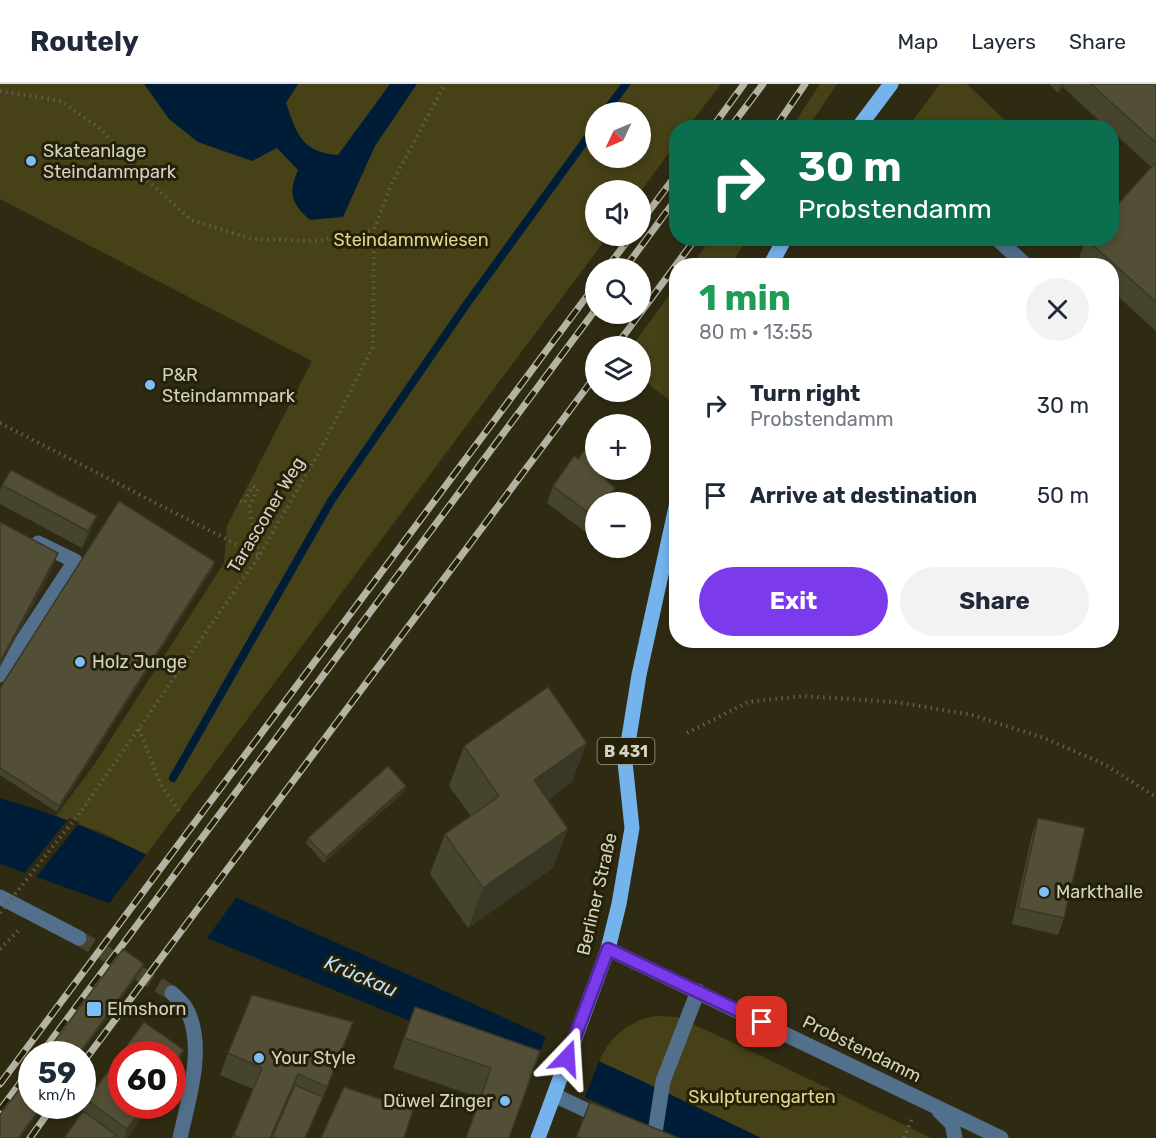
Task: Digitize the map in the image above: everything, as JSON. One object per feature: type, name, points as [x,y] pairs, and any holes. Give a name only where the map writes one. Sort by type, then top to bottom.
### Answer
[{"type":"main road","points":[[864,120],[891,84]]},
{"type":"main road","name":"Berliner Straße","points":[[538,1138],[608,949],[632,828],[625,762],[639,675],[669,539]]},
{"type":"street","points":[[1005,246],[1018,258]]},
{"type":"street","points":[[0,675],[75,561],[21,534]]},
{"type":"street","points":[[0,897],[79,938]]},
{"type":"street","name":"Probstendamm","points":[[608,949],[1001,1138]]},
{"type":"street","points":[[655,1133],[663,1082],[698,992]]},
{"type":"street","points":[[172,993],[186,1009],[195,1033],[194,1070],[180,1138]]},
{"type":"street","points":[[552,1100],[609,1122],[614,1130]]},
{"type":"street","name":"Probstendamm","points":[[935,1106],[952,1124],[955,1138]]},
{"type":"path","name":"Tarasconer Weg","points":[[0,913],[82,810],[259,556],[317,456],[374,347],[374,230],[391,185],[445,84]]},
{"type":"path","points":[[0,91],[61,101],[101,129],[129,163],[191,220],[252,238],[318,241],[374,230]]},
{"type":"path","points":[[0,423],[259,556]]},
{"type":"path","points":[[240,501],[244,503],[253,486],[258,489],[249,507],[259,556]]},
{"type":"path","points":[[687,733],[748,702],[803,696],[896,702],[972,715],[1044,738],[1104,764],[1156,797]]},
{"type":"path","points":[[139,728],[161,786],[179,811]]},
{"type":"path","points":[[0,949],[18,931]]},
{"type":"green space","name":"Steindammwiesen","points":[[0,84],[721,84],[693,120],[669,120],[669,153],[649,180],[585,180],[585,246],[601,246],[592,258],[585,258],[585,267],[146,855],[105,834],[56,816],[96,762],[224,563],[227,526],[312,361],[0,199]]},
{"type":"green space","points":[[820,84],[837,84],[813,120],[797,120]]},
{"type":"green space","points":[[940,84],[967,84],[1005,120],[913,120]]},
{"type":"green space","points":[[706,246],[742,246],[735,258],[696,258]]},
{"type":"green space","points":[[669,296],[669,400],[651,386],[651,336],[639,336],[648,324],[651,324],[651,320]]},
{"type":"green space","name":"Skulpturengarten","points":[[656,1016],[677,1017],[931,1138],[761,1138],[599,1062],[608,1045],[622,1031],[638,1021]]},
{"type":"water","points":[[144,84],[298,84],[286,103],[302,140],[316,150],[338,155],[390,84],[417,84],[375,146],[343,217],[310,220],[295,203],[293,197],[293,185],[298,170],[277,148],[252,161],[198,142],[169,119]]},
{"type":"water","name":"Krückau","points":[[0,798],[37,809],[108,837],[761,1138],[677,1138],[449,1037],[207,938],[0,864]]},
{"type":"pier","points":[[69,818],[80,822],[34,880],[22,876]]},
{"type":"pier","points":[[147,853],[238,895],[205,941],[107,906]]},
{"type":"pier","points":[[547,1034],[600,1059],[584,1099],[531,1075]]},
{"type":"building","points":[[1091,84],[1156,84],[1156,143]]},
{"type":"building","points":[[1156,162],[1156,302],[1119,269],[1119,258],[1107,258],[1094,246],[1119,246],[1119,203]]},
{"type":"building","points":[[585,449],[585,480],[606,480],[615,488],[612,492],[585,492],[585,510],[553,486],[574,456],[578,459]]},
{"type":"building","points":[[11,470],[97,516],[88,531],[2,485]]},
{"type":"building","name":"Holz Junge","points":[[119,501],[215,562],[59,806],[0,768],[0,688]]},
{"type":"building","points":[[0,522],[58,553],[0,662]]},
{"type":"building","points":[[548,687],[587,743],[534,780],[568,829],[483,888],[445,834],[499,796],[464,746]]},
{"type":"building","points":[[388,766],[406,786],[326,857],[308,838]]},
{"type":"building","name":"Markthalle","points":[[1038,818],[1085,828],[1064,918],[1018,908]]},
{"type":"building","points":[[123,949],[144,964],[88,1041],[55,1041]]},
{"type":"building","points":[[252,995],[353,1022],[327,1087],[298,1074],[270,1138],[240,1138],[234,1135],[262,1068],[228,1053]]},
{"type":"building","points":[[415,1007],[540,1051],[509,1138],[466,1138],[491,1068],[404,1038]]},
{"type":"building","points":[[144,1022],[171,1041],[130,1041]]},
{"type":"building","points":[[108,1071],[108,1115],[96,1107],[96,1088]]},
{"type":"building","points":[[295,1085],[323,1097],[305,1138],[272,1138]]},
{"type":"building","points":[[344,1087],[413,1110],[404,1138],[321,1138]]},
{"type":"building","points":[[18,1091],[18,1119],[32,1119],[18,1138],[0,1138],[0,1115]]},
{"type":"building","points":[[590,1102],[679,1138],[576,1138]]},
{"type":"building","points":[[77,1119],[94,1119],[116,1135],[114,1138],[64,1138]]},
{"type":"building","points":[[113,1119],[134,1119],[127,1129]]},
{"type":"waterway","points":[[612,102],[626,84]]},
{"type":"waterway","points":[[173,778],[331,501],[466,305],[585,141]]},
{"type":"tunnel","points":[[79,938],[172,993]]},
{"type":"railway","points":[[718,120],[744,84]]},
{"type":"railway","points":[[736,120],[763,84]]},
{"type":"railway","points":[[780,120],[805,84]]},
{"type":"railway","points":[[651,208],[669,184]]},
{"type":"railway","points":[[632,258],[669,208]]},
{"type":"railway","points":[[614,258],[624,246]]},
{"type":"railway","points":[[681,258],[690,246]]},
{"type":"railway","points":[[623,336],[669,274]]},
{"type":"railway","points":[[0,1084],[585,299]]},
{"type":"railway","points":[[51,1041],[585,324]]},
{"type":"railway","points":[[96,1045],[585,390]]},
{"type":"railway","points":[[0,1110],[18,1086]]},
{"type":"railway","points":[[30,1138],[44,1119]]},
{"type":"place","name":"Skateanlage Steindammpark","points":[[31,161]]},
{"type":"place","name":"P&R Steindammpark","points":[[150,385]]},
{"type":"place","name":"Holz Junge","points":[[80,662]]},
{"type":"place","name":"Markthalle","points":[[1044,892]]},
{"type":"place","name":"Elmshorn","points":[[94,1009]]},
{"type":"place","name":"Your Style","points":[[259,1058]]},
{"type":"place","name":"Düwel Zinger","points":[[505,1101]]},
{"type":"route","points":[[567,1058],[608,949],[762,1022]]}]
